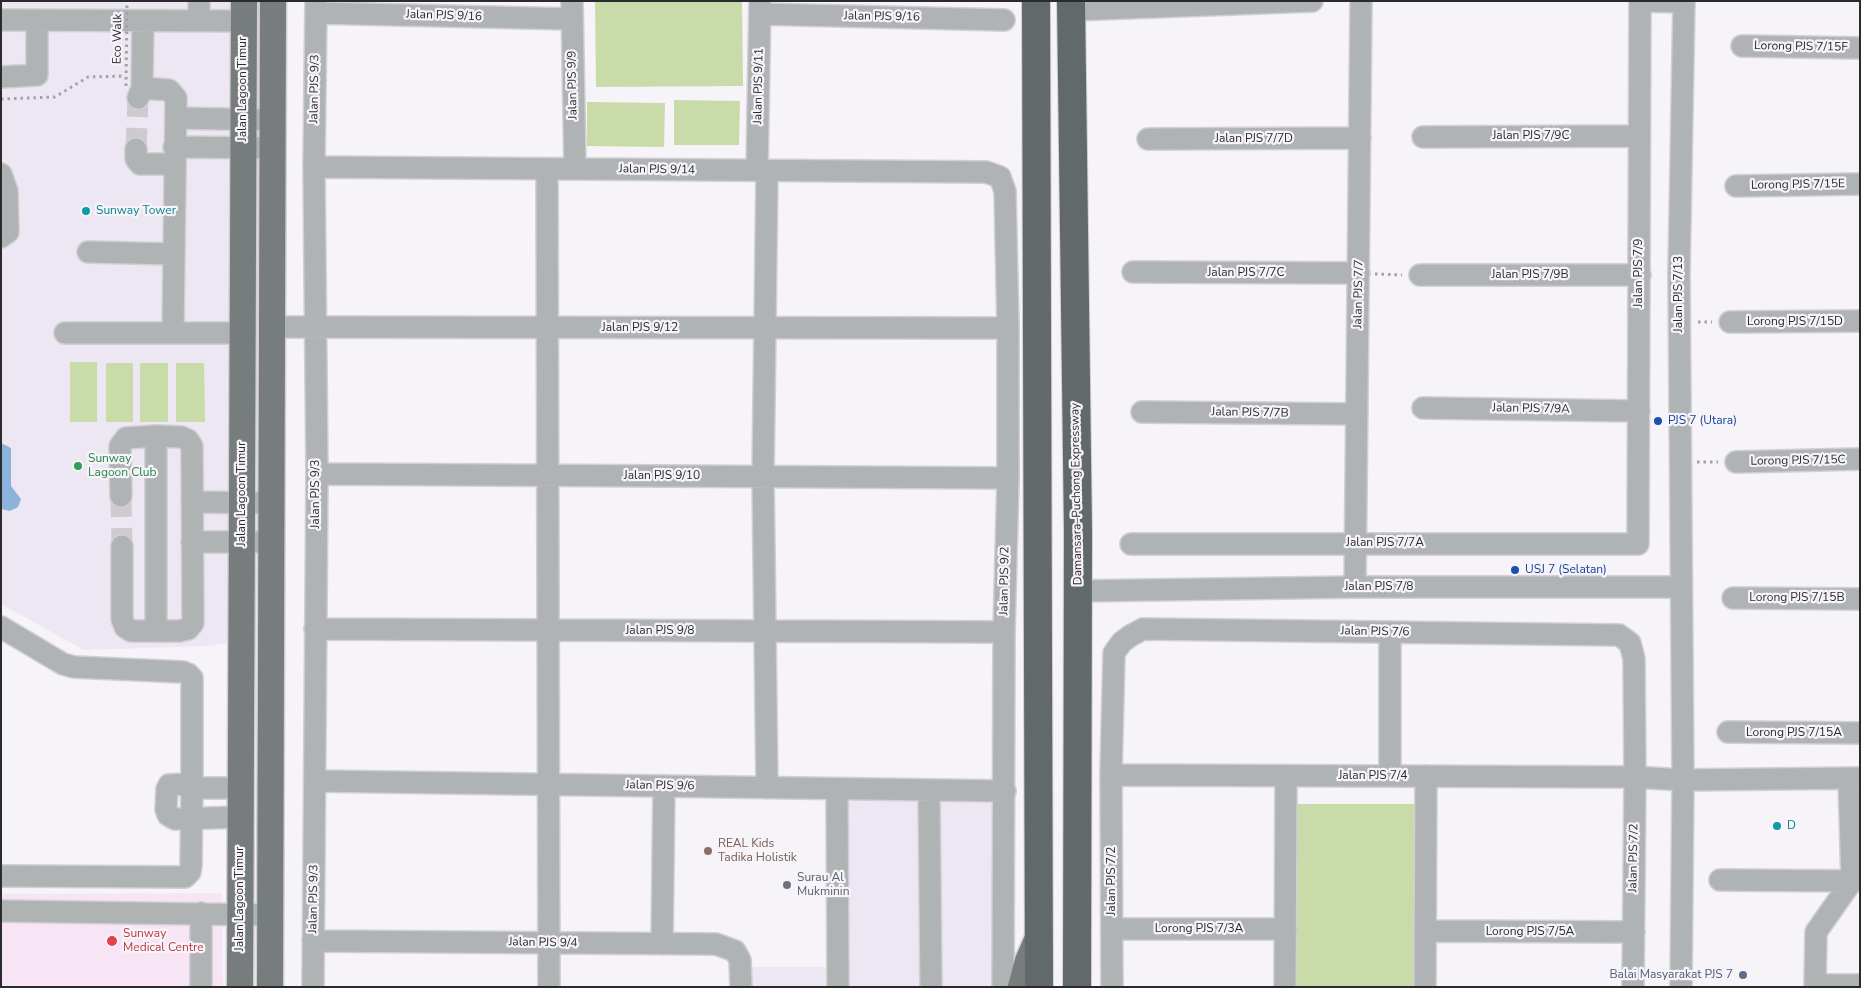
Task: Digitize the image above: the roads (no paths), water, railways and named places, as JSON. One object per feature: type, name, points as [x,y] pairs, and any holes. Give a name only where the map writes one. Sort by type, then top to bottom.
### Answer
[{"type":"highway","points":[[1036,1],[1039,987]]},
{"type":"highway","name":"Damansara–Puchong Expressway","points":[[1071,6],[1078,591],[1077,987]]},
{"type":"main road","points":[[244,11],[273,11],[270,987]]},
{"type":"main road","name":"Jalan Lagoon Timur","points":[[240,987],[244,11]]},
{"type":"main road","points":[[1021,987],[1028,962],[1039,937]]},
{"type":"street","points":[[1071,6],[1312,1]]},
{"type":"street","name":"Jalan PJS 7/7","points":[[1355,586],[1361,1]]},
{"type":"street","points":[[1640,1],[1684,2]]},
{"type":"street","name":"Jalan PJS 7/9","points":[[1638,544],[1640,1]]},
{"type":"street","name":"Jalan PJS 7/13","points":[[1681,987],[1683,780],[1679,322],[1684,2]]},
{"type":"street","name":"Jalan PJS 9/16","points":[[316,7],[572,10]]},
{"type":"street","name":"Jalan PJS 9/3","points":[[312,987],[317,474],[314,327],[316,7]]},
{"type":"street","name":"Jalan PJS 9/16","points":[[760,8],[1004,20]]},
{"type":"street","name":"Jalan PJS 9/11","points":[[760,8],[765,328],[766,788]]},
{"type":"street","name":"Jalan PJS 9/9","points":[[572,10],[575,169]]},
{"type":"street","points":[[10,14],[37,20],[143,20],[199,11],[244,11]]},
{"type":"street","points":[[1,77],[37,75],[37,20]]},
{"type":"street","points":[[143,20],[133,87],[169,90],[176,98],[173,333]]},
{"type":"street","name":"Lorong PJS 7/15F","points":[[1742,46],[1860,48]]},
{"type":"street","points":[[176,118],[273,120]]},
{"type":"street","name":"Jalan PJS 7/9C","points":[[1423,137],[1639,136]]},
{"type":"street","name":"Jalan PJS 7/7D","points":[[1148,139],[1360,138]]},
{"type":"street","points":[[136,149],[136,159],[140,164],[174,156],[243,148],[273,148]]},
{"type":"street","name":"Jalan PJS 9/14","points":[[314,167],[986,172],[1000,177]]},
{"type":"street","points":[[547,169],[549,987]]},
{"type":"street","points":[[1,174],[7,191],[8,232],[1,237]]},
{"type":"street","name":"Jalan PJS 9/2","points":[[1000,177],[1005,192],[1008,328],[1008,478],[1004,632],[1003,987]]},
{"type":"street","name":"Lorong PJS 7/15E","points":[[1736,186],[1860,184]]},
{"type":"street","points":[[88,252],[174,254]]},
{"type":"street","name":"Jalan PJS 7/7C","points":[[1133,272],[1359,273]]},
{"type":"street","name":"Jalan PJS 7/9B","points":[[1420,275],[1640,275]]},
{"type":"street","name":"Lorong PJS 7/15D","points":[[1730,322],[1860,321]]},
{"type":"street","name":"Jalan PJS 9/12","points":[[272,327],[1008,328]]},
{"type":"street","points":[[65,334],[242,333]]},
{"type":"street","name":"Jalan PJS 7/9A","points":[[1423,408],[1639,411]]},
{"type":"street","name":"Jalan PJS 7/7B","points":[[1142,412],[1357,414]]},
{"type":"street","points":[[156,436],[156,631]]},
{"type":"street","points":[[121,496],[120,446],[126,438],[181,436],[188,440],[192,446],[192,623],[188,629],[179,632],[131,631],[125,627],[122,619],[122,546]]},
{"type":"street","name":"Lorong PJS 7/15C","points":[[1736,462],[1860,459]]},
{"type":"street","name":"Jalan PJS 9/10","points":[[317,474],[1008,478]]},
{"type":"street","points":[[192,502],[272,503]]},
{"type":"street","points":[[192,542],[271,542]]},
{"type":"street","name":"Jalan PJS 7/7A","points":[[1131,544],[1638,544]]},
{"type":"street","name":"Jalan PJS 7/8","points":[[1078,591],[1355,586],[1680,586]]},
{"type":"street","name":"Lorong PJS 7/15B","points":[[1734,598],[1860,598]]},
{"type":"street","points":[[1,626],[62,664],[74,667],[183,672],[192,678],[190,872],[185,877],[1,876]]},
{"type":"street","name":"Jalan PJS 9/8","points":[[315,629],[1004,632]]},
{"type":"street","name":"Jalan PJS 7/6","points":[[1111,775],[1114,653],[1122,642],[1143,629],[1619,634],[1630,643],[1634,659],[1635,777]]},
{"type":"street","points":[[1390,632],[1390,776]]},
{"type":"street","name":"Lorong PJS 7/15A","points":[[1728,732],[1860,733]]},
{"type":"street","name":"Jalan PJS 7/4","points":[[1111,775],[1635,777]]},
{"type":"street","name":"Jalan PJS 7/2","points":[[1111,775],[1112,987]]},
{"type":"street","points":[[1285,987],[1286,776]]},
{"type":"street","points":[[1426,776],[1426,987]]},
{"type":"street","points":[[1635,777],[1683,780],[1854,778],[1856,881],[1816,932],[1815,986],[1860,986]]},
{"type":"street","name":"Jalan PJS 7/2","points":[[1633,987],[1635,777]]},
{"type":"street","name":"Jalan PJS 9/6","points":[[315,781],[1005,791]]},
{"type":"street","points":[[662,944],[664,786]]},
{"type":"street","points":[[192,788],[240,788]]},
{"type":"street","points":[[837,789],[838,987]]},
{"type":"street","points":[[930,790],[931,987]]},
{"type":"street","points":[[191,817],[240,817]]},
{"type":"street","points":[[1720,880],[1856,881]]},
{"type":"street","points":[[1,911],[270,915]]},
{"type":"street","points":[[201,913],[201,987]]},
{"type":"street","name":"Lorong PJS 7/3A","points":[[1112,929],[1286,929]]},
{"type":"street","name":"Lorong PJS 7/5A","points":[[1426,931],[1634,932]]},
{"type":"street","name":"Jalan PJS 9/4","points":[[313,941],[726,946],[736,951],[740,960],[741,987]]},
{"type":"water","points":[[1,443],[11,448],[11,486],[21,499],[18,507],[10,511],[1,509]]},
{"type":"tunnel","points":[[136,149],[138,98]]},
{"type":"tunnel","points":[[121,496],[122,546]]},
{"type":"place","name":"Sunway Tower","points":[[86,211]]},
{"type":"place","name":"PJS 7 (Utara)","points":[[1658,421]]},
{"type":"place","name":"Sunway Lagoon Club","points":[[78,466]]},
{"type":"place","name":"USJ 7 (Selatan)","points":[[1515,570]]},
{"type":"place","name":"D","points":[[1777,826]]},
{"type":"place","name":"REAL Kids Tadika Holistik","points":[[708,851]]},
{"type":"place","name":"Surau Al Mukminin","points":[[787,885]]},
{"type":"place","name":"Sunway Medical Centre","points":[[112,941]]},
{"type":"place","name":"Balai Masyarakat PJS 7","points":[[1743,975]]}]
